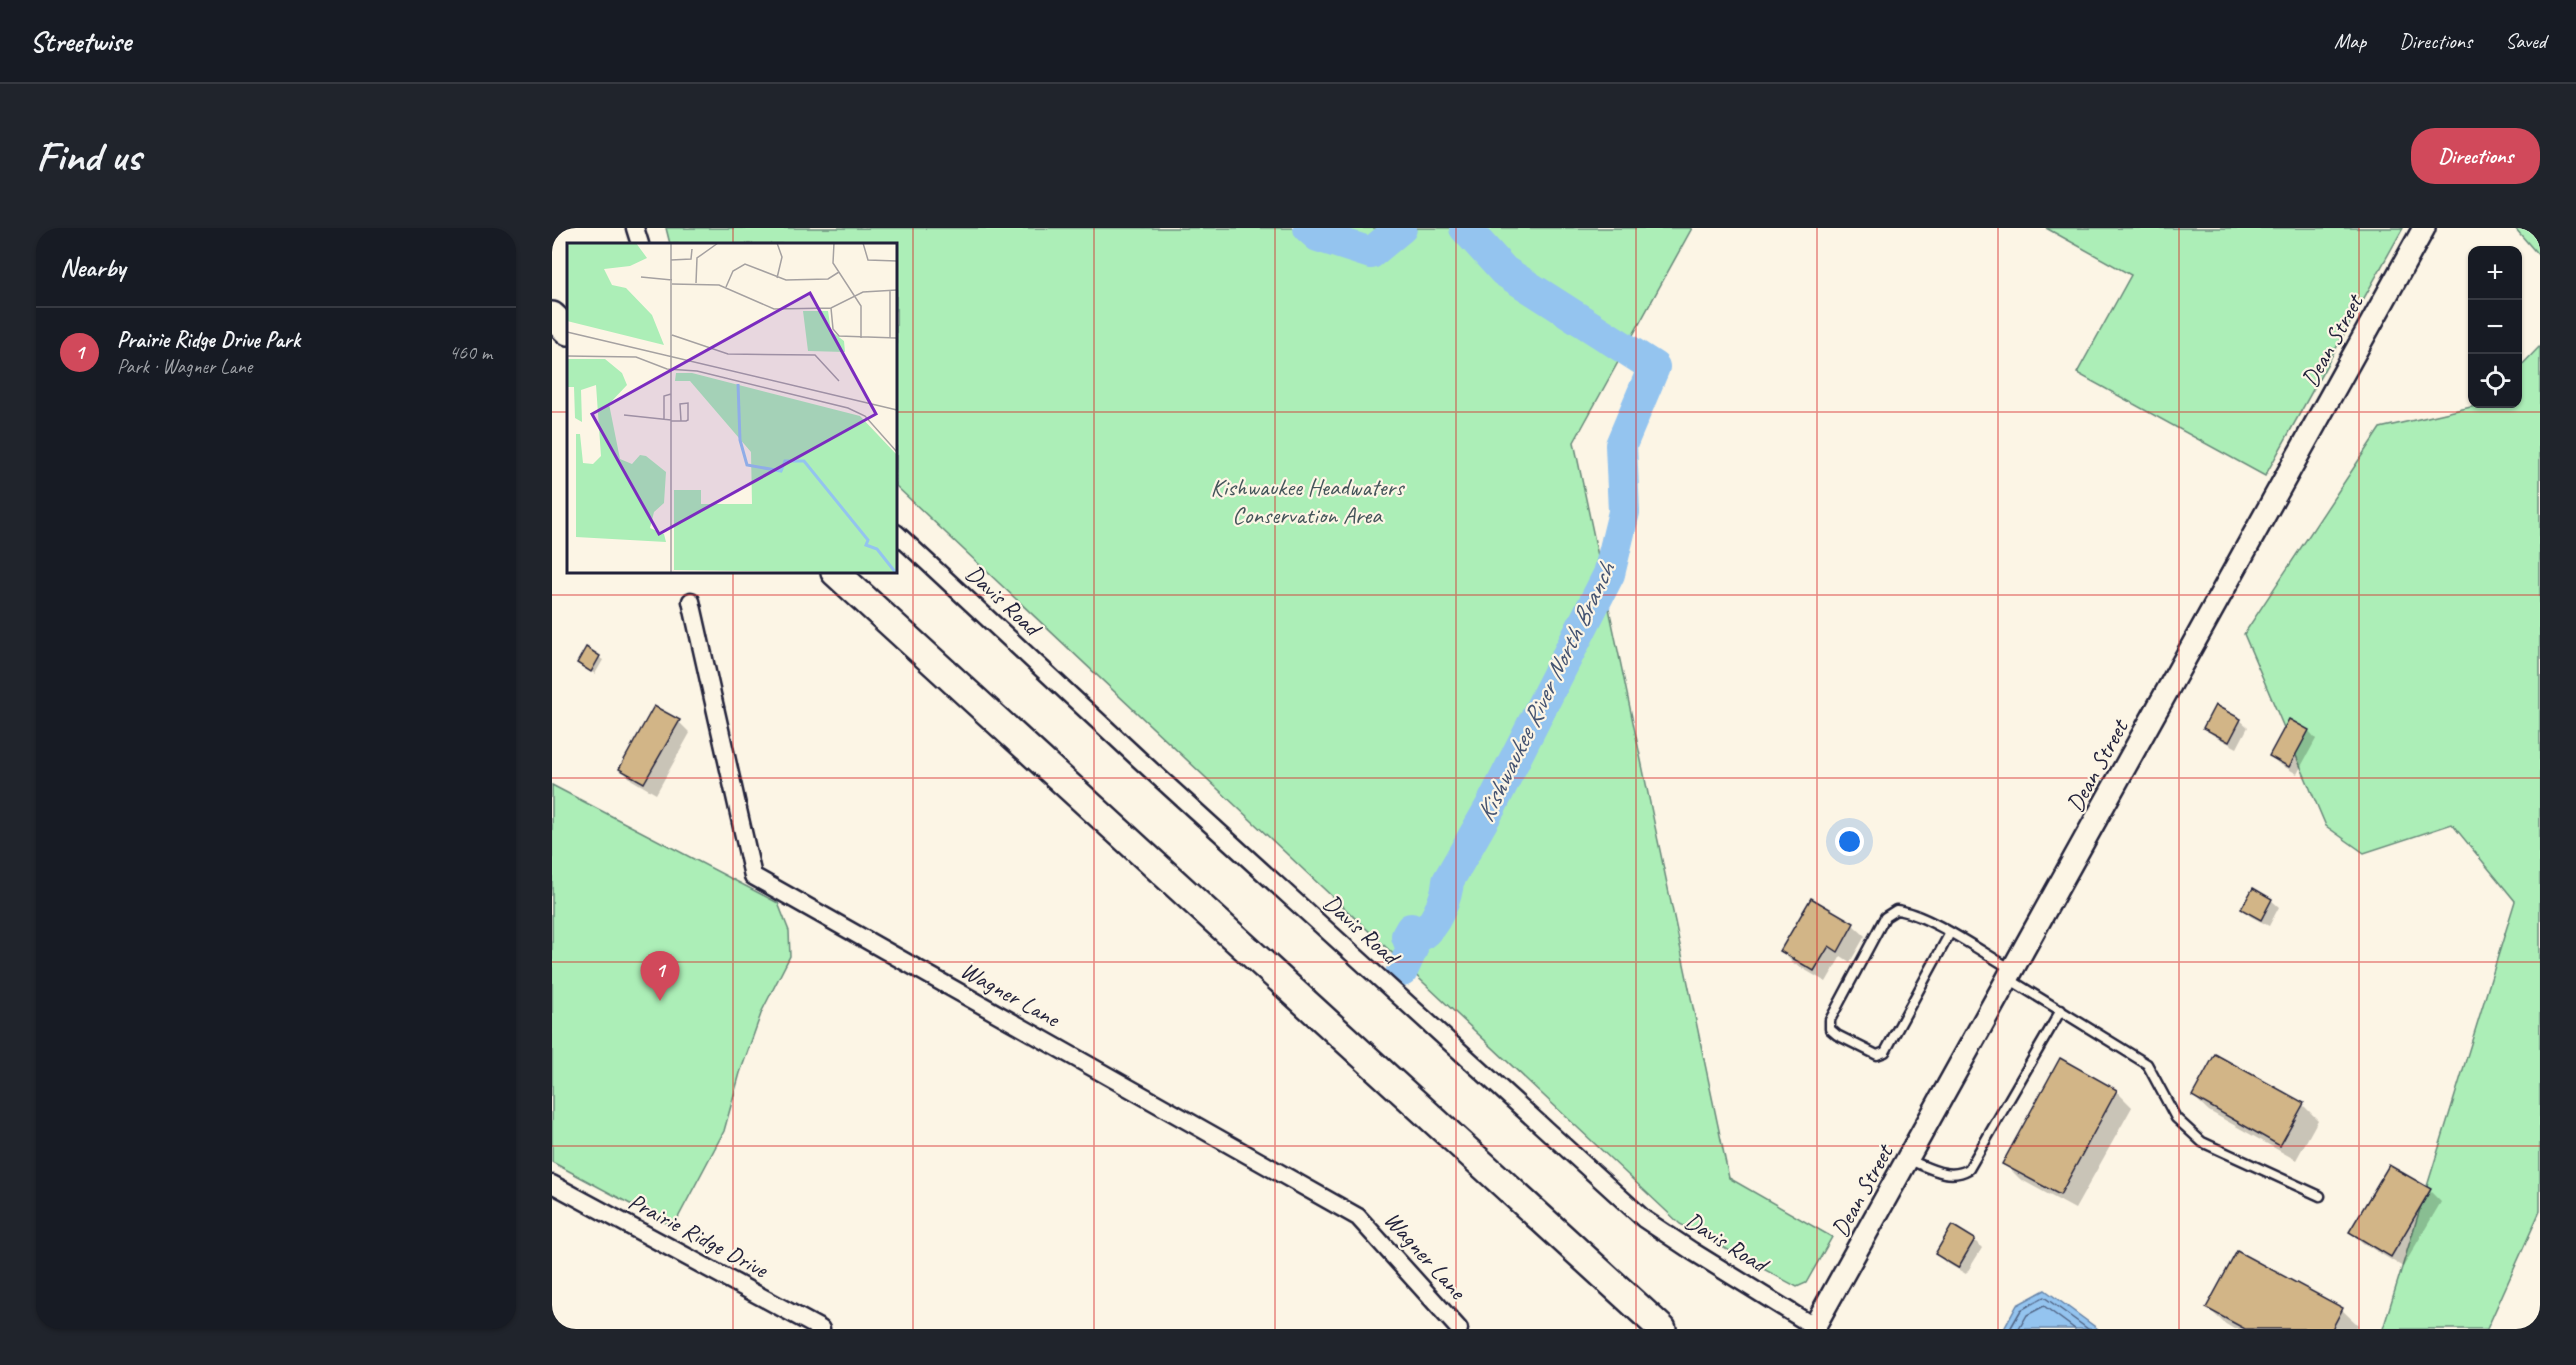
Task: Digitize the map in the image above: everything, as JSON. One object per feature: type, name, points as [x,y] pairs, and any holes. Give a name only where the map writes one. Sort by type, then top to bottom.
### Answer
[{"type":"main road","points":[[552,316],[567,330]]},
{"type":"main road","points":[[836,573],[1662,1329]]},
{"type":"street","points":[[635,228],[640,243]]},
{"type":"street","name":"Dean Street","points":[[1815,1328],[2424,228]]},
{"type":"street","name":"Davis Road","points":[[897,534],[1151,770],[1644,1219],[1815,1328]]},
{"type":"street","name":"Wagner Lane","points":[[691,601],[753,876],[1358,1217],[1460,1329]]},
{"type":"street","name":"Prairie Ridge Drive","points":[[552,1184],[821,1329]]},
{"type":"lane","points":[[1950,933],[1885,1052],[1877,1055],[1837,1035],[1830,1029],[1830,1020],[1885,918],[1896,910],[1912,912],[1950,933],[2061,1010],[2147,1064],[2176,1118],[2202,1142],[2320,1196]]},
{"type":"lane","points":[[1909,1160],[1943,1173],[1959,1175],[1969,1169],[2061,1010]]},
{"type":"green space","name":"Kishwaukee Headwaters Conservation Area","points":[[666,228],[1692,228],[1574,442],[1729,1178],[1832,1237],[1806,1283],[1797,1287],[1680,1224],[897,487],[897,243],[670,243]]},
{"type":"green space","points":[[2046,228],[2403,228],[2265,476],[2077,373],[2131,275]]},
{"type":"green space","points":[[2515,228],[2540,228],[2540,257]]},
{"type":"green space","points":[[2540,346],[2540,1211],[2487,1329],[2383,1329],[2515,901],[2452,824],[2364,853],[2326,826],[2244,634],[2380,428],[2468,408],[2522,408],[2522,365]]},
{"type":"green space","points":[[552,785],[778,903],[789,931],[790,956],[762,1011],[740,1073],[724,1131],[673,1227],[552,1162]]},
{"type":"water","points":[[2045,1290],[2098,1329],[2004,1329],[2017,1305]]},
{"type":"building","points":[[586,647],[600,656],[591,672],[577,663]]},
{"type":"building","points":[[2215,705],[2241,719],[2229,742],[2203,728]]},
{"type":"building","points":[[654,706],[680,720],[644,783],[619,769]]},
{"type":"building","points":[[2289,719],[2309,730],[2289,767],[2269,756]]},
{"type":"building","points":[[2253,888],[2272,899],[2261,920],[2241,909]]},
{"type":"building","points":[[1811,898],[1854,923],[1838,952],[1829,946],[1814,971],[1780,951]]},
{"type":"building","points":[[2215,1054],[2304,1103],[2280,1146],[2192,1096]]},
{"type":"building","points":[[2060,1058],[2117,1090],[2060,1195],[2002,1164]]},
{"type":"building","points":[[2389,1165],[2431,1189],[2391,1257],[2349,1232]]},
{"type":"building","points":[[1952,1225],[1975,1239],[1958,1268],[1935,1254]]},
{"type":"building","points":[[2237,1251],[2343,1308],[2332,1329],[2245,1329],[2206,1308]]},
{"type":"waterway","name":"Kishwaukee River North Branch","points":[[1309,228],[1318,236],[1371,253],[1401,228]]},
{"type":"waterway","name":"Kishwaukee River North Branch","points":[[1402,971],[1412,949],[1407,936],[1411,929],[1421,935],[1435,918],[1443,903],[1448,881],[1491,806],[1609,574],[1624,512],[1621,445],[1654,367],[1504,271],[1465,228]]},
{"type":"place","name":"Prairie Ridge Drive Park","points":[[660,1001]]}]
